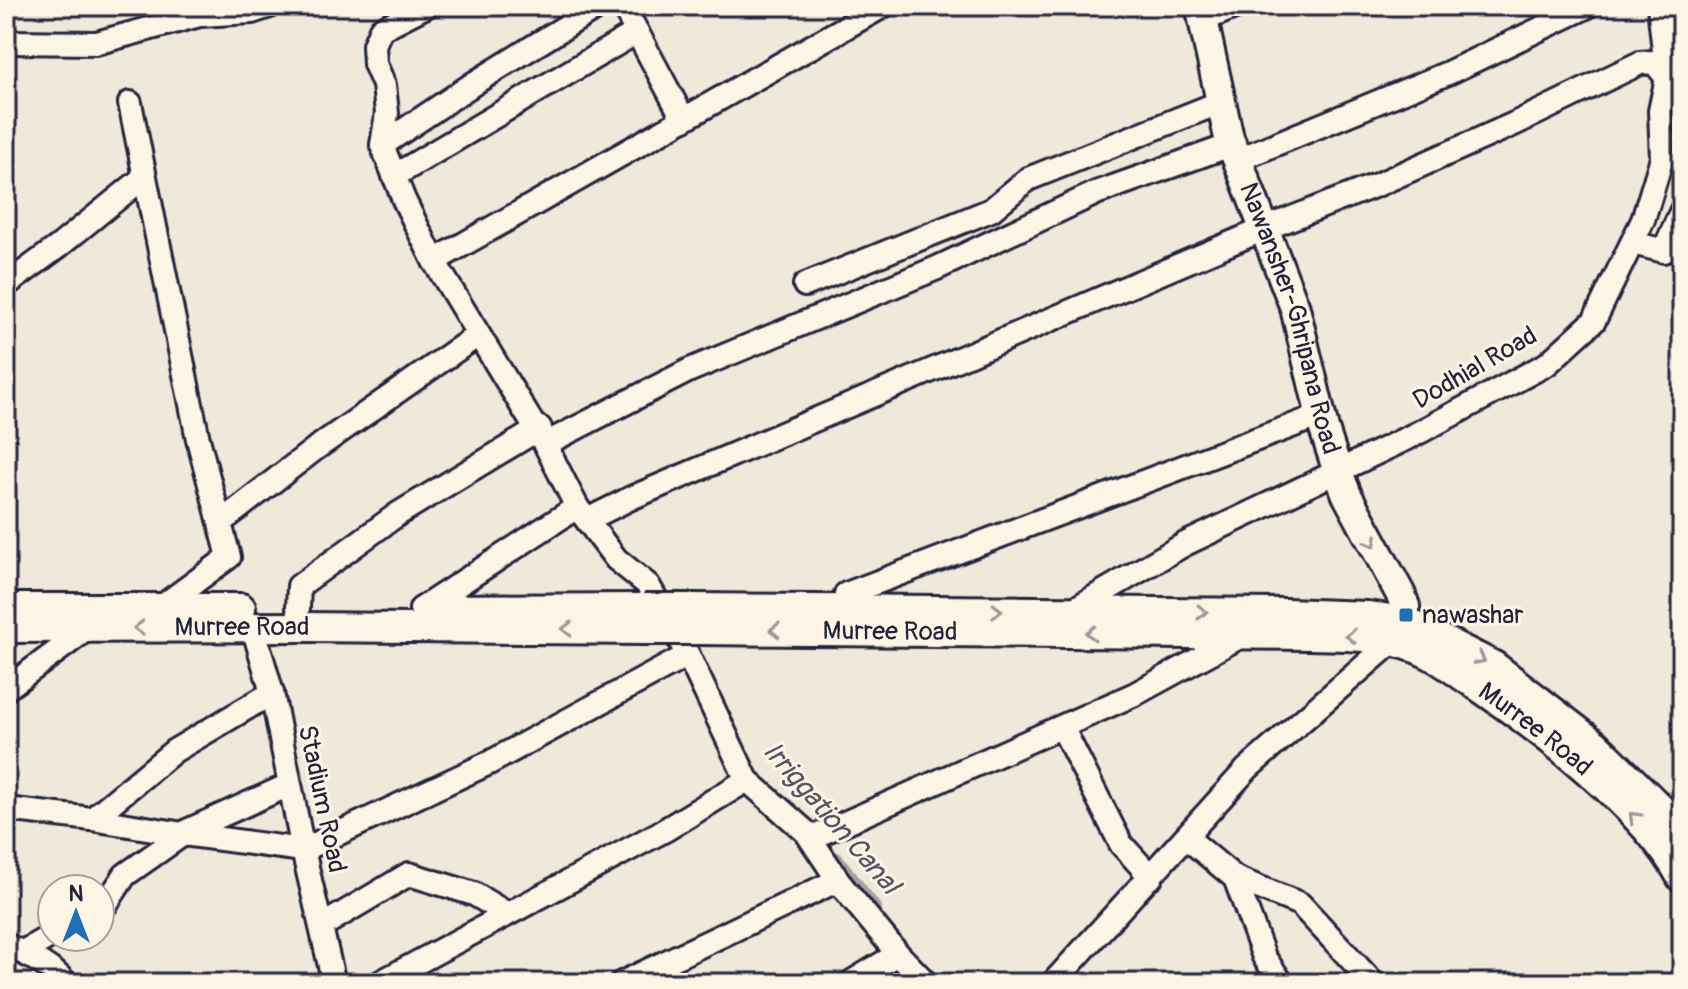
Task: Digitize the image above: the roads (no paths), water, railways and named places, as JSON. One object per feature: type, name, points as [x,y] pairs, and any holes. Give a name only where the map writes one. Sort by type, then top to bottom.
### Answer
[{"type":"main road","name":"Nawansher-Ghripana Road","points":[[1201,13],[1234,152],[1295,308],[1338,472],[1405,606],[1399,631]]},
{"type":"main road","name":"Murree Road","points":[[6,628],[72,622],[161,607],[645,619],[693,631],[1366,636],[1399,631],[1519,714],[1601,783],[1649,832],[1674,862],[1682,878]]},
{"type":"main road","name":"Murree Road","points":[[6,608],[72,622],[253,627],[411,615]]},
{"type":"main road","name":"Murree Road","points":[[693,631],[846,608],[1367,616],[1494,666],[1596,745],[1662,810],[1682,835]]},
{"type":"street","points":[[6,42],[96,43],[200,15],[252,12],[270,6]]},
{"type":"street","points":[[426,6],[381,29],[374,45],[375,64],[384,85],[387,113],[382,145],[434,261],[540,434],[582,514],[616,559],[648,585],[693,631],[747,780],[811,838],[838,880],[898,954],[926,983]]},
{"type":"street","points":[[382,145],[599,6]]},
{"type":"street","points":[[623,6],[683,118]]},
{"type":"street","points":[[434,261],[883,6]]},
{"type":"street","points":[[1201,13],[1237,6]]},
{"type":"street","points":[[298,608],[299,586],[398,514],[540,434],[937,268],[1096,193],[1234,152],[1448,73],[1588,6]]},
{"type":"street","points":[[1659,6],[1667,78]]},
{"type":"street","points":[[394,176],[637,32]]},
{"type":"street","name":"Dodhial Road","points":[[1068,613],[1185,544],[1338,472],[1547,364],[1594,321],[1633,243],[1662,158],[1660,111],[1667,78],[1682,58]]},
{"type":"street","points":[[411,615],[582,514],[631,498],[1264,229],[1406,172],[1640,63],[1654,62],[1667,78]]},
{"type":"street","points":[[805,285],[991,210],[1028,179],[1221,102]]},
{"type":"street","points":[[130,103],[198,439],[229,557],[161,607]]},
{"type":"street","points":[[6,285],[144,177]]},
{"type":"street","points":[[1633,243],[1664,251],[1682,210]]},
{"type":"street","points":[[221,522],[315,449],[478,335]]},
{"type":"street","points":[[846,608],[846,594],[1321,415]]},
{"type":"street","points":[[6,689],[72,622]]},
{"type":"street","name":"Stadium Road","points":[[253,627],[272,693],[289,785],[334,983]]},
{"type":"street","points":[[6,809],[303,850],[489,763],[693,631]]},
{"type":"street","points":[[1053,983],[1247,769],[1399,631]]},
{"type":"street","points":[[811,838],[1135,694],[1244,634]]},
{"type":"street","points":[[92,819],[174,751],[272,693]]},
{"type":"street","points":[[1062,727],[1121,844],[1151,877]]},
{"type":"street","points":[[379,983],[665,830],[747,780]]},
{"type":"street","points":[[116,889],[125,875],[183,834],[289,785]]},
{"type":"street","points":[[1186,837],[1235,878],[1300,904],[1373,983]]},
{"type":"street","points":[[322,926],[409,874],[474,894],[506,913]]},
{"type":"street","points":[[1235,878],[1264,957],[1282,983]]},
{"type":"street","points":[[622,983],[838,880]]},
{"type":"street","points":[[14,949],[36,941]]},
{"type":"street","points":[[14,949],[59,975],[66,983]]},
{"type":"street","points":[[850,983],[898,954]]},
{"type":"waterway","name":"Irriggation Canal","points":[[836,860],[873,908]]},
{"type":"place","name":"nawashar","points":[[1406,615]]}]
